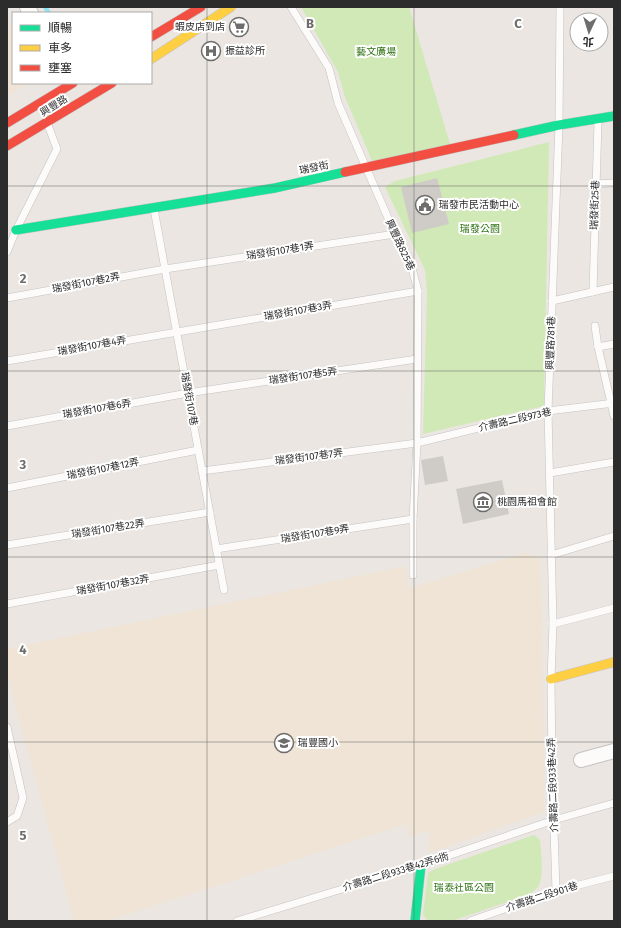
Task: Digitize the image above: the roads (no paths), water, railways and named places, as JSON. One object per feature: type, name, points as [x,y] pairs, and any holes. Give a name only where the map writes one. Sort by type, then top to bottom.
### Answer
[{"type":"street","points":[[152,36],[201,7]]},
{"type":"street","points":[[152,57],[214,20],[228,8]]},
{"type":"street","name":"興豐路","points":[[7,146],[44,114],[73,84]]},
{"type":"street","points":[[75,84],[84,100]]},
{"type":"street","name":"興豐路","points":[[7,123],[44,114],[84,100],[110,84]]},
{"type":"street","name":"瑞發街","points":[[16,230],[275,188],[559,126],[614,116]]},
{"type":"street","points":[[551,679],[614,662]]},
{"type":"street","points":[[581,760],[614,751]]},
{"type":"street","points":[[415,921],[421,865]]},
{"type":"lane","name":"興豐路825巷","points":[[291,7],[329,68],[338,103],[395,234],[410,261],[418,291],[417,443],[413,519],[413,575]]},
{"type":"lane","name":"興豐路781巷","points":[[551,679],[553,624],[548,411],[559,126],[560,7]]},
{"type":"lane","points":[[7,252],[16,230],[57,149],[44,114]]},
{"type":"lane","name":"瑞發街25巷","points":[[593,292],[598,118]]},
{"type":"lane","points":[[596,184],[614,184]]},
{"type":"lane","name":"瑞發街107巷","points":[[154,208],[224,590]]},
{"type":"lane","name":"瑞發街107巷1弄","points":[[165,269],[395,234]]},
{"type":"lane","name":"瑞發街107巷2弄","points":[[7,298],[165,269]]},
{"type":"lane","points":[[552,301],[614,287]]},
{"type":"lane","name":"瑞發街107巷3弄","points":[[177,331],[418,291]]},
{"type":"lane","points":[[595,326],[598,347],[613,403],[614,416]]},
{"type":"lane","name":"瑞發街107巷4弄","points":[[7,361],[177,331]]},
{"type":"lane","points":[[598,347],[614,344]]},
{"type":"lane","name":"瑞發街107巷5弄","points":[[188,393],[417,359]]},
{"type":"lane","name":"瑞發街107巷6弄","points":[[7,426],[188,393]]},
{"type":"lane","name":"介壽路二段973巷","points":[[417,443],[548,411],[613,403]]},
{"type":"lane","name":"瑞發街107巷7弄","points":[[202,471],[417,443]]},
{"type":"lane","name":"瑞發街107巷12弄","points":[[7,488],[198,450]]},
{"type":"lane","points":[[550,473],[614,462]]},
{"type":"lane","name":"瑞發街107巷22弄","points":[[7,545],[210,512]]},
{"type":"lane","name":"瑞發街107巷9弄","points":[[216,549],[413,519]]},
{"type":"lane","points":[[551,555],[614,536]]},
{"type":"lane","name":"瑞發街107巷32弄","points":[[7,604],[219,565]]},
{"type":"lane","points":[[553,624],[614,608]]},
{"type":"lane","name":"介壽路二段933巷42弄","points":[[551,679],[556,892]]},
{"type":"lane","points":[[7,727],[23,798],[17,816],[7,822]]},
{"type":"lane","name":"介壽路二段933巷42弄6衖","points":[[238,921],[421,865],[554,820],[614,803]]},
{"type":"lane","name":"介壽路二段901巷","points":[[470,921],[556,892],[614,876]]},
{"type":"waterway","points":[[45,7],[48,12]]},
{"type":"place","name":"蝦皮店到店","points":[[239,27]]},
{"type":"place","name":"振益診所","points":[[211,51]]},
{"type":"place","name":"瑞發市民活動中心","points":[[425,205]]},
{"type":"place","name":"桃園馬祖會館","points":[[483,502]]},
{"type":"place","name":"瑞豐國小","points":[[284,743]]},
{"type":"park label","name":"藝文廣場","points":[[376,52]]},
{"type":"park label","name":"瑞發公園","points":[[480,229]]},
{"type":"park label","name":"瑞泰社區公園","points":[[464,888]]}]
